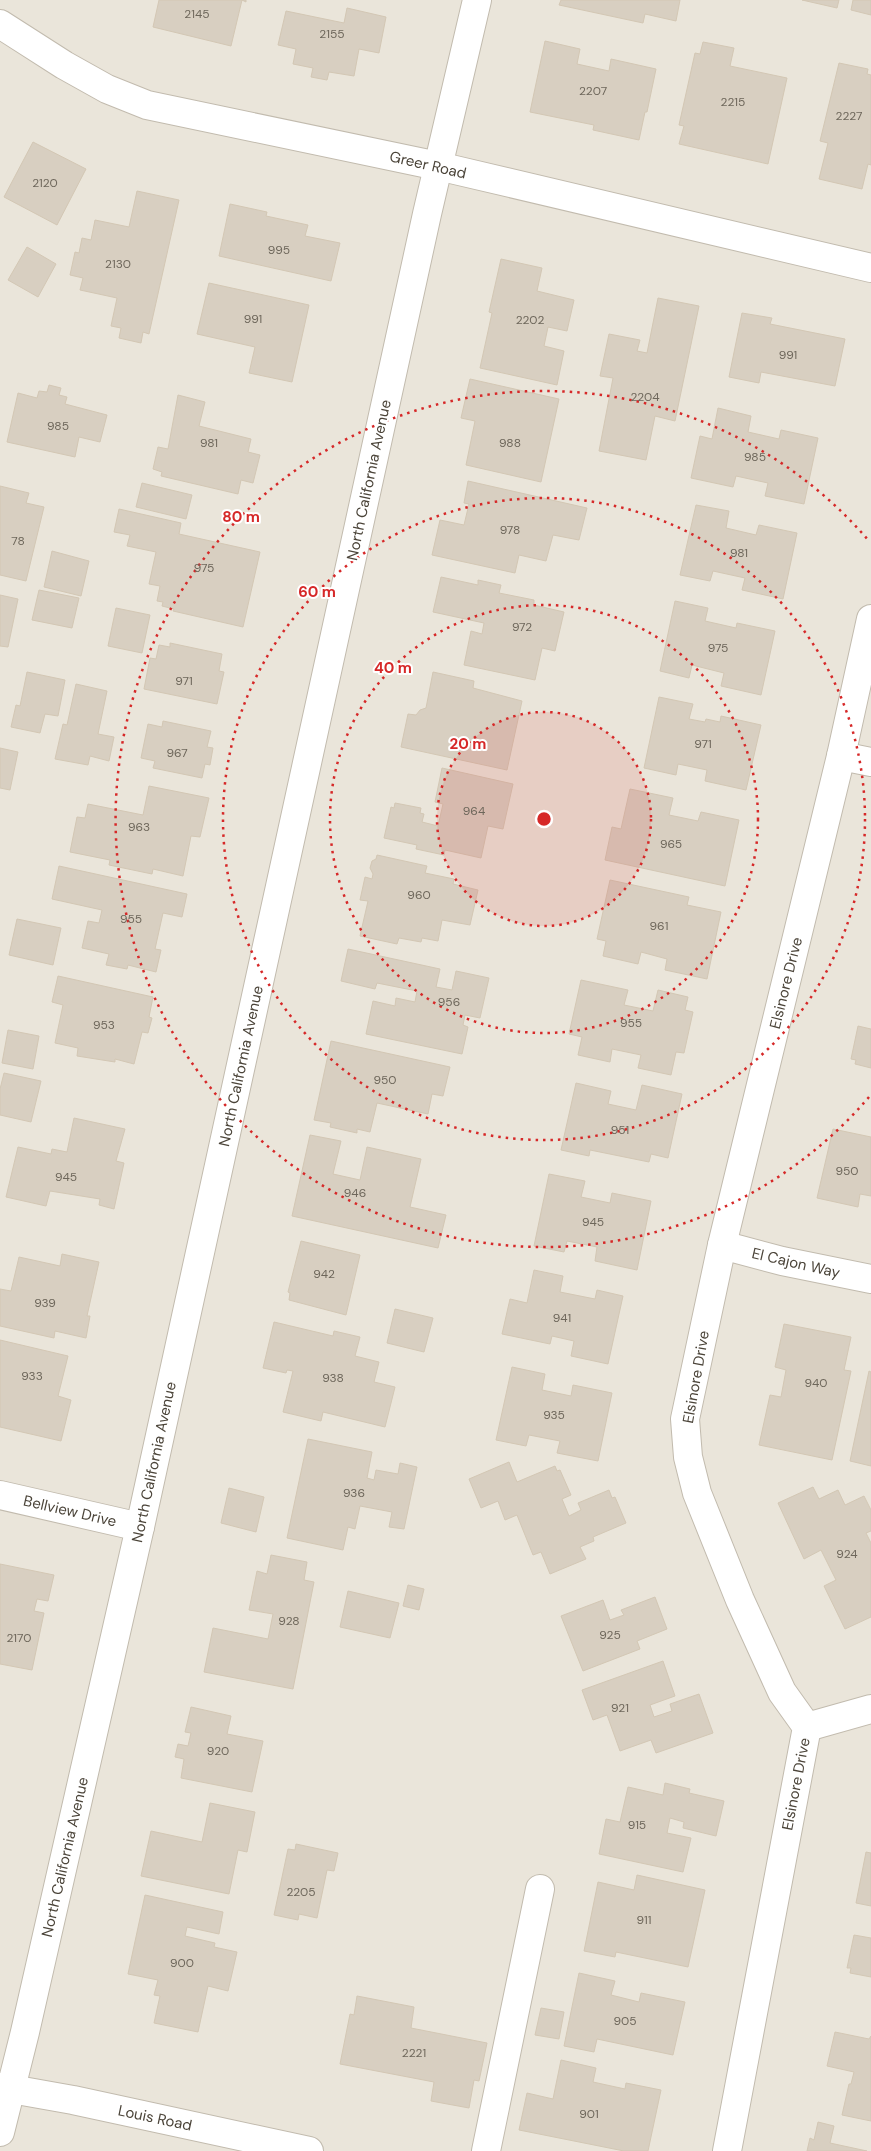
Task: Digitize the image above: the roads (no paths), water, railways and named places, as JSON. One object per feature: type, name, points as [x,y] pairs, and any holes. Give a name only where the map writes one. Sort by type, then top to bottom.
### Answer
[{"type":"street","name":"North California Avenue","points":[[0,2132],[5,2088],[140,1527],[438,166],[477,0]]},
{"type":"street","name":"Greer Road","points":[[0,24],[107,89],[147,104],[438,166],[871,268]]},
{"type":"street","name":"Elsinore Drive","points":[[727,2151],[807,1727],[782,1692],[740,1600],[697,1493],[688,1457],[685,1419],[722,1245],[841,756],[871,620]]},
{"type":"street","points":[[841,756],[871,762]]},
{"type":"street","name":"El Cajon Way","points":[[722,1245],[871,1279]]},
{"type":"street","name":"Bellview Drive","points":[[0,1496],[140,1527]]},
{"type":"street","points":[[807,1727],[871,1709]]},
{"type":"street","points":[[486,2151],[540,1889]]},
{"type":"street","name":"Louis Road","points":[[5,2088],[309,2151]]}]
